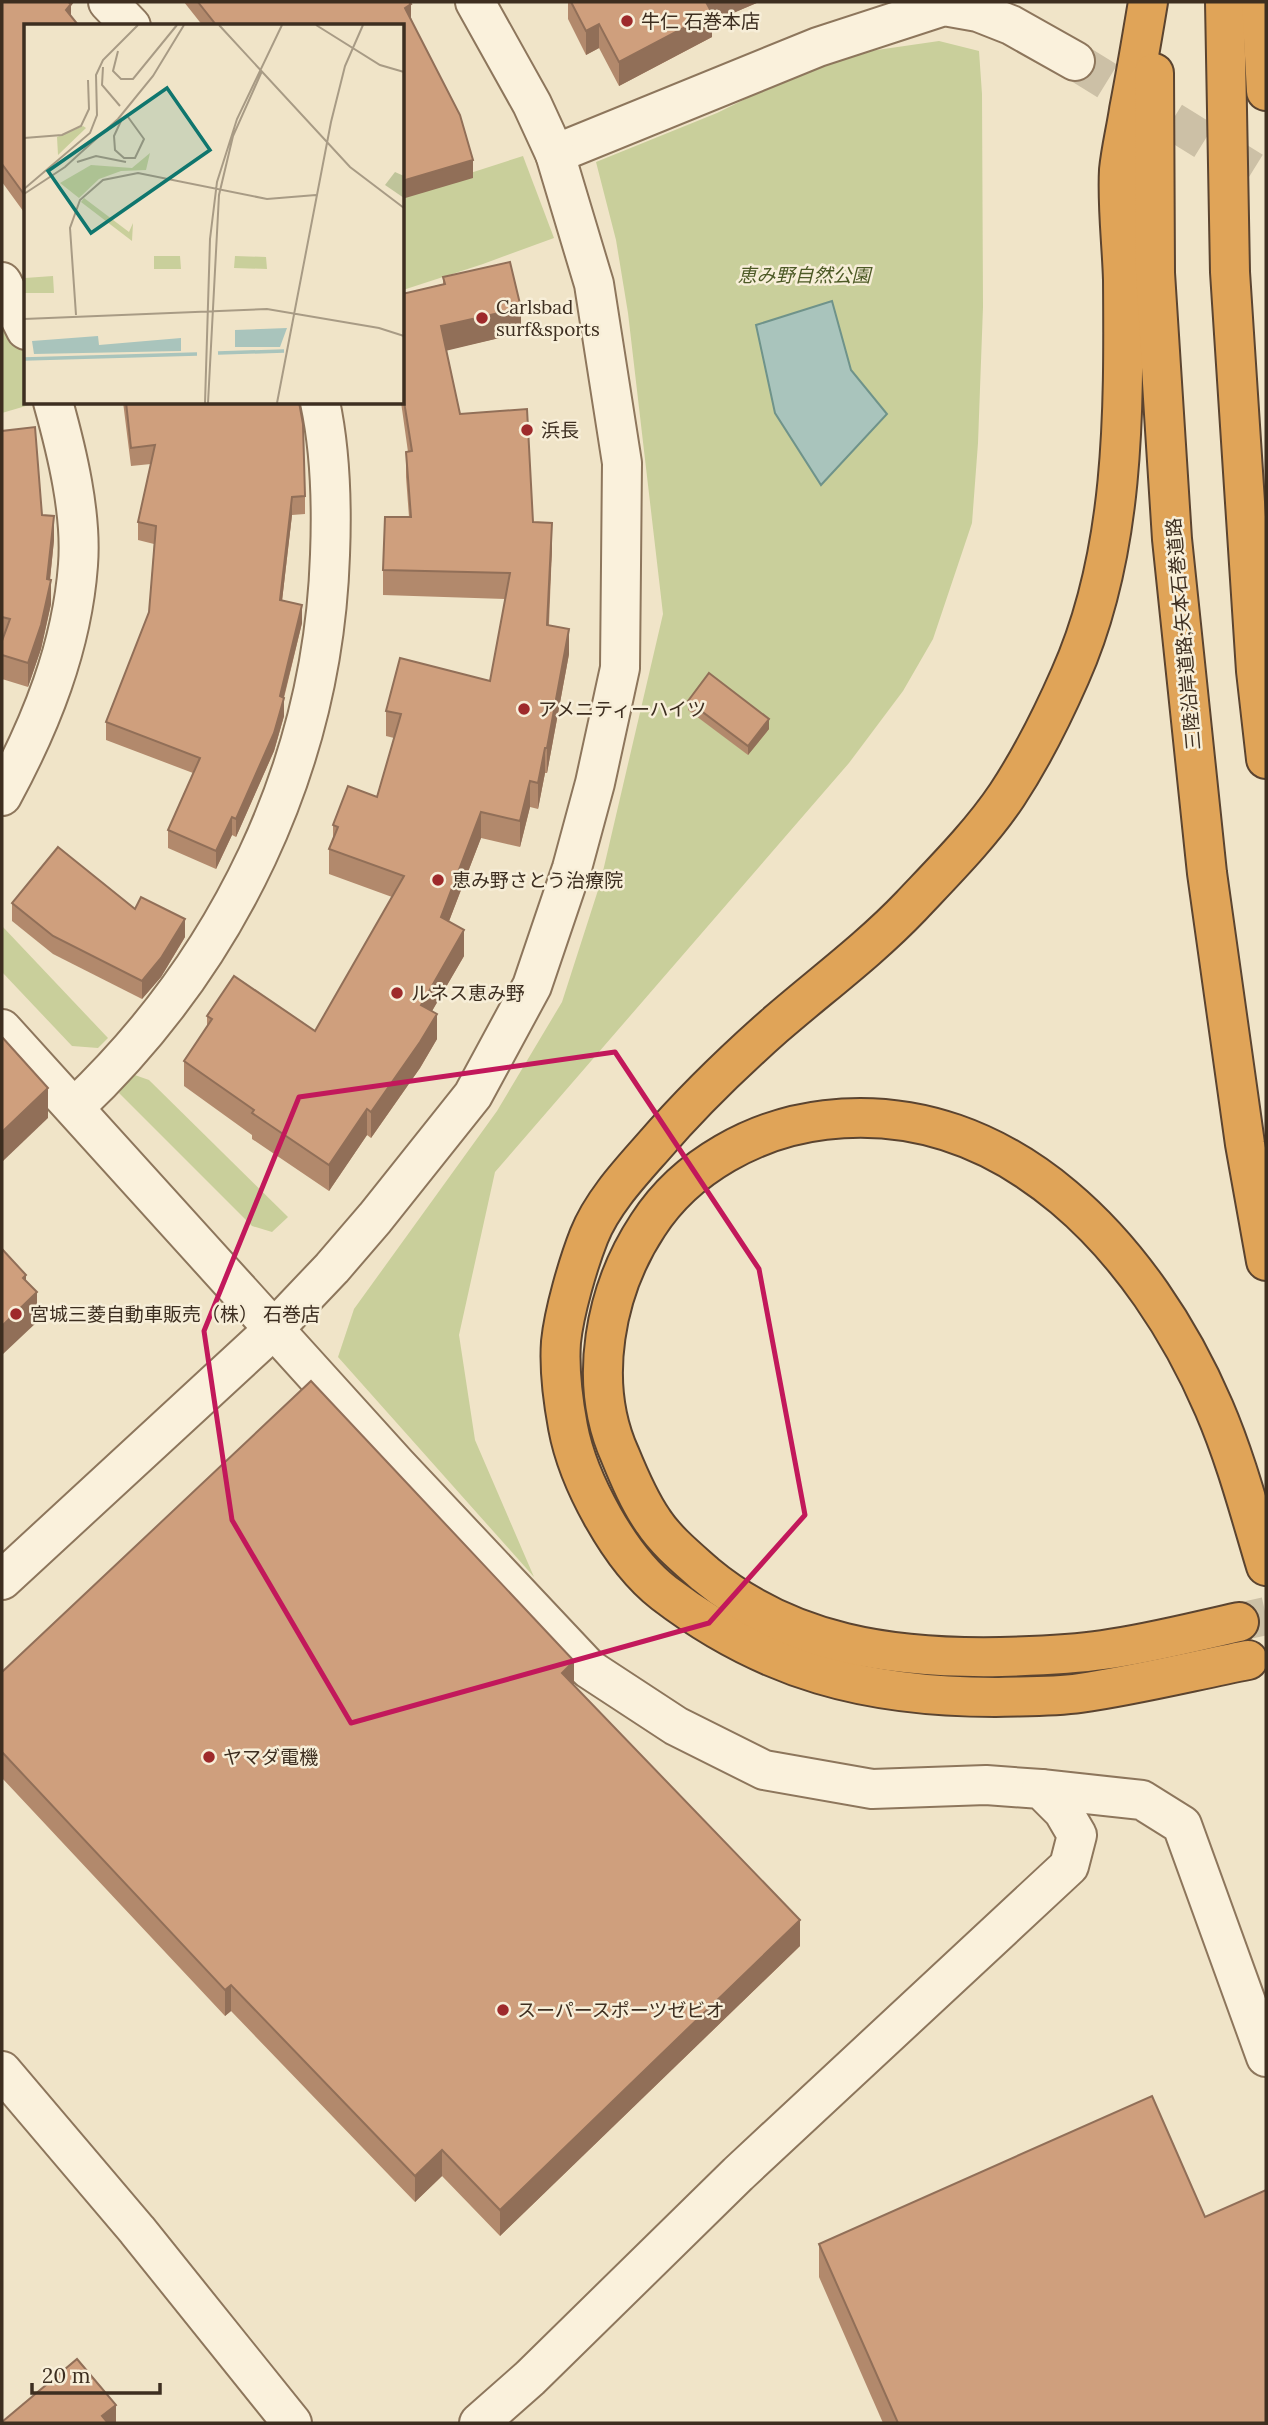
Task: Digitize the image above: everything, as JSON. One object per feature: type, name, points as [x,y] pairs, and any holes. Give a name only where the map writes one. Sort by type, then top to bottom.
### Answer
[{"type":"highway","name":"三陸沿岸道路;矢本石巻道路","points":[[1150,2],[1155,273],[1172,539],[1209,887],[1245,1144],[1266,1261]]},
{"type":"highway","points":[[1150,2],[1119,170],[1123,281],[1122,431],[1112,532],[1097,601],[1074,667],[1045,731],[1004,799],[961,851],[909,908],[859,955],[775,1025],[715,1080],[623,1181],[591,1231],[573,1287],[561,1342],[563,1399],[573,1455],[594,1503],[621,1544],[654,1585],[695,1617],[741,1644],[798,1669],[856,1685],[939,1697],[1010,1697],[1077,1693],[1248,1660]]},
{"type":"highway","points":[[1225,2],[1230,272],[1255,658],[1266,759]]},
{"type":"highway","points":[[1261,2],[1266,91]]},
{"type":"highway","points":[[1239,1622],[1104,1650],[1032,1656],[954,1658],[884,1652],[827,1640],[775,1619],[722,1588],[688,1559],[655,1525],[611,1436],[602,1383],[607,1323],[622,1272],[648,1224],[675,1192],[711,1161],[751,1140],[802,1122],[852,1117],[907,1121],[962,1136],[1019,1163],[1071,1202],[1108,1237],[1142,1280],[1181,1342],[1214,1407],[1236,1466],[1266,1566]]},
{"type":"street","points":[[108,2],[129,24]]},
{"type":"street","points":[[2,1580],[274,1329],[375,1218],[473,1095],[532,986],[572,868],[620,668],[622,463],[594,284],[555,154],[533,104],[475,2]]},
{"type":"street","points":[[555,154],[818,47],[945,4],[1011,24],[1075,61]]},
{"type":"street","points":[[2,282],[24,326]]},
{"type":"street","points":[[2,796],[27,749],[62,659],[74,598],[78,563],[75,503],[54,404]]},
{"type":"street","points":[[75,1107],[133,1045],[192,972],[255,864],[278,811],[309,708],[329,593],[330,474],[320,404]]},
{"type":"street","points":[[2,1029],[397,1465],[589,1669],[676,1726],[764,1770],[872,1789],[986,1785],[1142,1800],[1182,1825],[1266,2057]]},
{"type":"street","points":[[479,2423],[530,2378],[738,2174],[1069,1866],[1077,1835],[1063,1811],[1041,1789]]},
{"type":"street","points":[[2,2071],[137,2230],[292,2423]]},
{"type":"highlighted area","points":[[615,1052],[759,1269],[805,1515],[709,1623],[351,1723],[232,1520],[204,1331],[299,1097]]},
{"type":"green space","name":"恵み野自然公園","points":[[939,41],[979,51],[982,94],[983,307],[972,523],[933,639],[903,691],[849,763],[495,1172],[459,1335],[475,1440],[534,1577],[338,1357],[354,1309],[497,1111],[562,1002],[600,884],[663,614],[628,313],[616,240],[596,162],[717,113],[802,71],[863,52]]},
{"type":"green space","points":[[523,156],[554,238],[404,290],[404,194]]},
{"type":"green space","points":[[24,316],[24,404],[33,404],[2,413],[2,323]]},
{"type":"green space","points":[[2,926],[108,1038],[98,1048],[72,1046],[2,972]]},
{"type":"green space","points":[[132,1074],[149,1080],[288,1217],[272,1232],[252,1226],[119,1093]]},
{"type":"water","points":[[832,301],[851,370],[887,414],[821,485],[775,413],[756,325]]},
{"type":"building","points":[[2,2],[68,2],[71,4],[66,10],[77,24],[24,24],[24,194],[2,164]]},
{"type":"building","points":[[198,2],[409,2],[411,4],[405,8],[460,115],[473,160],[404,180],[404,24],[215,24]]},
{"type":"building","points":[[571,2],[706,2],[712,13],[619,62],[599,24],[586,31]]},
{"type":"building","points":[[510,262],[521,308],[441,326],[460,414],[527,409],[533,522],[552,523],[547,625],[569,629],[538,783],[530,781],[520,821],[481,812],[441,917],[464,930],[421,1005],[437,1014],[371,1112],[367,1109],[329,1165],[252,1113],[254,1110],[184,1061],[212,1019],[207,1016],[234,976],[315,1031],[404,876],[329,849],[338,827],[333,825],[348,786],[377,797],[401,714],[386,711],[400,658],[490,681],[510,573],[383,570],[385,517],[411,517],[406,452],[412,451],[404,401],[404,294],[445,284],[443,277]]},
{"type":"building","points":[[126,404],[299,404],[303,424],[305,496],[292,497],[280,600],[302,605],[280,696],[284,698],[274,733],[236,819],[232,817],[216,851],[168,830],[200,758],[106,722],[149,612],[156,526],[138,522],[155,445],[131,448]]},
{"type":"building","points":[[35,427],[42,515],[54,516],[47,579],[51,580],[41,625],[28,663],[2,655],[2,641],[10,619],[2,617],[2,431]]},
{"type":"building","points":[[709,673],[769,719],[748,746],[688,701]]},
{"type":"building","points":[[58,847],[135,909],[141,897],[185,919],[161,958],[142,981],[53,936],[12,903]]},
{"type":"building","points":[[2,1037],[48,1088],[2,1132]]},
{"type":"building","points":[[2,1249],[26,1275],[23,1278],[37,1292],[2,1326]]},
{"type":"building","points":[[311,1381],[574,1661],[562,1673],[800,1920],[500,2210],[442,2150],[415,2176],[231,1985],[225,1990],[2,1752],[2,1672]]},
{"type":"building","points":[[1152,2096],[1205,2217],[1266,2190],[1266,2423],[898,2423],[819,2244]]},
{"type":"building","points":[[77,2359],[116,2405],[102,2416],[108,2423],[2,2423],[2,2422]]},
{"type":"tunnel","points":[[1075,61],[1266,179]]},
{"type":"tunnel","points":[[1239,1622],[1266,1616]]},
{"type":"place","name":"牛仁 石巻本店","points":[[627,21]]},
{"type":"place","name":"Carlsbad surf&sports","points":[[482,318]]},
{"type":"place","name":"浜長","points":[[527,430]]},
{"type":"place","name":"アメニティーハイツ","points":[[524,709]]},
{"type":"place","name":"恵み野さとう治療院","points":[[438,880]]},
{"type":"place","name":"ルネス恵み野","points":[[397,993]]},
{"type":"place","name":"宮城三菱自動車販売（株） 石巻店","points":[[16,1314]]},
{"type":"place","name":"ヤマダ電機","points":[[209,1757]]},
{"type":"place","name":"スーパースポーツゼビオ","points":[[503,2010]]}]
